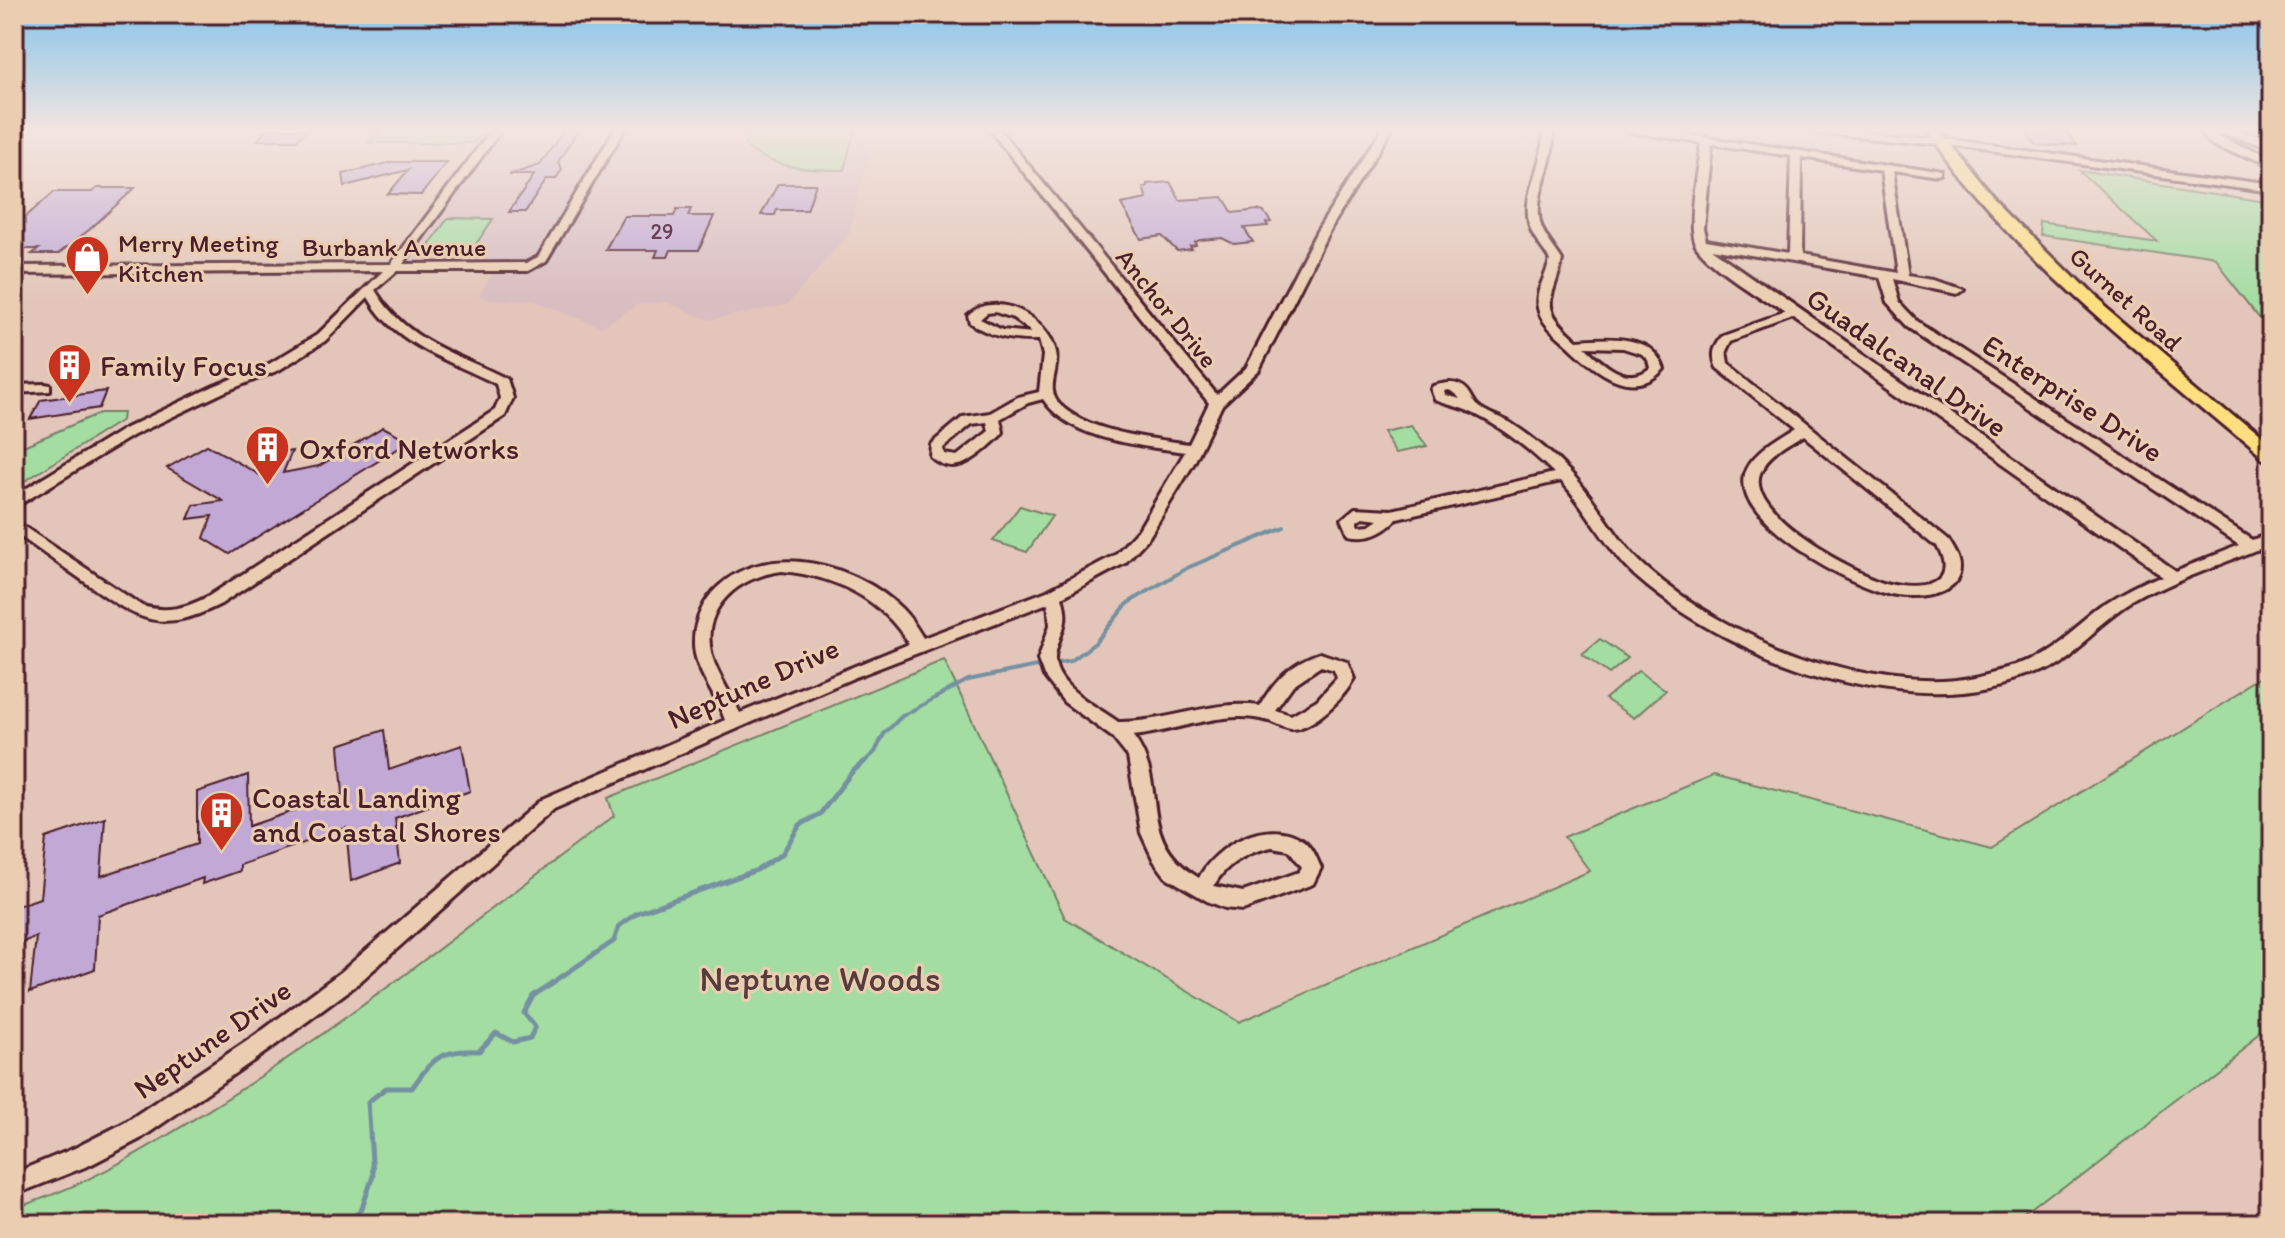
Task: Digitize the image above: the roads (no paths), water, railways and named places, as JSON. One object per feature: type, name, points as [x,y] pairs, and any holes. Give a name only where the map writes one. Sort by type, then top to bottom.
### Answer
[{"type":"main road","name":"Gurnet Road","points":[[1977,187],[2087,299],[2271,456]]},
{"type":"street","points":[[14,503],[129,432],[219,389],[274,367],[321,338],[394,268],[454,187]]},
{"type":"street","name":"Burbank Avenue","points":[[15,272],[520,268],[542,259],[586,187]]},
{"type":"street","name":"Anchor Drive","points":[[1041,187],[1216,403]]},
{"type":"street","name":"Neptune Drive","points":[[14,1184],[82,1157],[132,1131],[263,1042],[348,979],[548,804],[919,645],[1053,595],[1120,559],[1144,533],[1216,403],[1252,370],[1323,231],[1351,187]]},
{"type":"street","points":[[1540,187],[1534,223],[1556,260],[1544,309],[1559,331],[1593,364],[1614,376],[1640,379],[1657,369],[1651,354],[1641,348],[1610,343],[1574,344]]},
{"type":"street","points":[[1701,187],[1697,228],[1701,243],[1957,289]]},
{"type":"street","points":[[1794,259],[1795,187]]},
{"type":"street","points":[[1889,187],[1903,278]]},
{"type":"street","name":"Guadalcanal Drive","points":[[1701,243],[1720,263],[2172,577]]},
{"type":"street","name":"Enterprise Drive","points":[[1885,276],[1893,303],[1913,324],[2251,547]]},
{"type":"street","points":[[14,525],[136,610],[156,618],[191,613],[500,413],[506,404],[507,392],[502,382],[397,330],[379,311],[369,289]]},
{"type":"street","points":[[1793,314],[1734,333],[1722,344],[1719,358],[1729,373],[1943,543],[1954,565],[1953,575],[1946,583],[1907,591],[1867,581],[1816,554],[1761,510],[1751,490],[1752,473],[1763,460],[1802,431]]},
{"type":"street","points":[[1041,336],[1050,352],[1046,394],[1058,411],[1076,422],[1138,439],[1192,449]]},
{"type":"street","points":[[14,389],[45,388]]},
{"type":"street","points":[[993,417],[1023,400],[1046,394]]},
{"type":"street","points":[[1472,408],[1536,447],[1565,475],[1616,546],[1678,603],[1720,629],[1768,651],[1819,668],[1872,680],[1936,685],[1972,683],[2016,675],[2051,660],[2113,610],[2172,577],[2271,538]]},
{"type":"street","points":[[1392,515],[1565,475]]},
{"type":"street","points":[[735,724],[710,673],[702,646],[703,627],[710,608],[721,593],[730,583],[749,573],[773,566],[812,570],[846,580],[895,612],[919,645]]},
{"type":"street","points":[[1053,595],[1058,627],[1049,642],[1046,660],[1053,678],[1131,746],[1143,770],[1146,817],[1153,843],[1169,867],[1203,889],[1220,900],[1241,902],[1306,878],[1312,868],[1306,851],[1293,840],[1274,837],[1217,864],[1203,889]]},
{"type":"street","points":[[1113,729],[1153,729],[1242,708],[1292,722],[1316,712],[1338,692],[1346,679],[1341,666],[1320,659],[1310,663],[1280,684],[1265,713]]},
{"type":"waterway","points":[[1059,663],[1071,661],[1095,643],[1128,603],[1187,568],[1284,527]]},
{"type":"waterway","points":[[862,764],[902,716],[968,680],[1037,666]]},
{"type":"waterway","points":[[342,1224],[361,1211],[373,1176],[368,1102],[386,1088],[412,1088],[439,1058],[455,1052],[479,1051],[496,1033],[513,1042],[530,1038],[535,1027],[524,1013],[533,996],[614,941],[619,926],[637,913],[757,870],[782,854],[800,825],[820,814],[852,772],[864,762]]},
{"type":"place","name":"Merry Meeting Kitchen","points":[[87,297]]},
{"type":"place","name":"Family Focus","points":[[69,404]]},
{"type":"place","name":"Oxford Networks","points":[[268,487]]},
{"type":"place","name":"Coastal Landing and Coastal Shores","points":[[221,853]]},
{"type":"park label","name":"Neptune Woods","points":[[820,978]]}]
